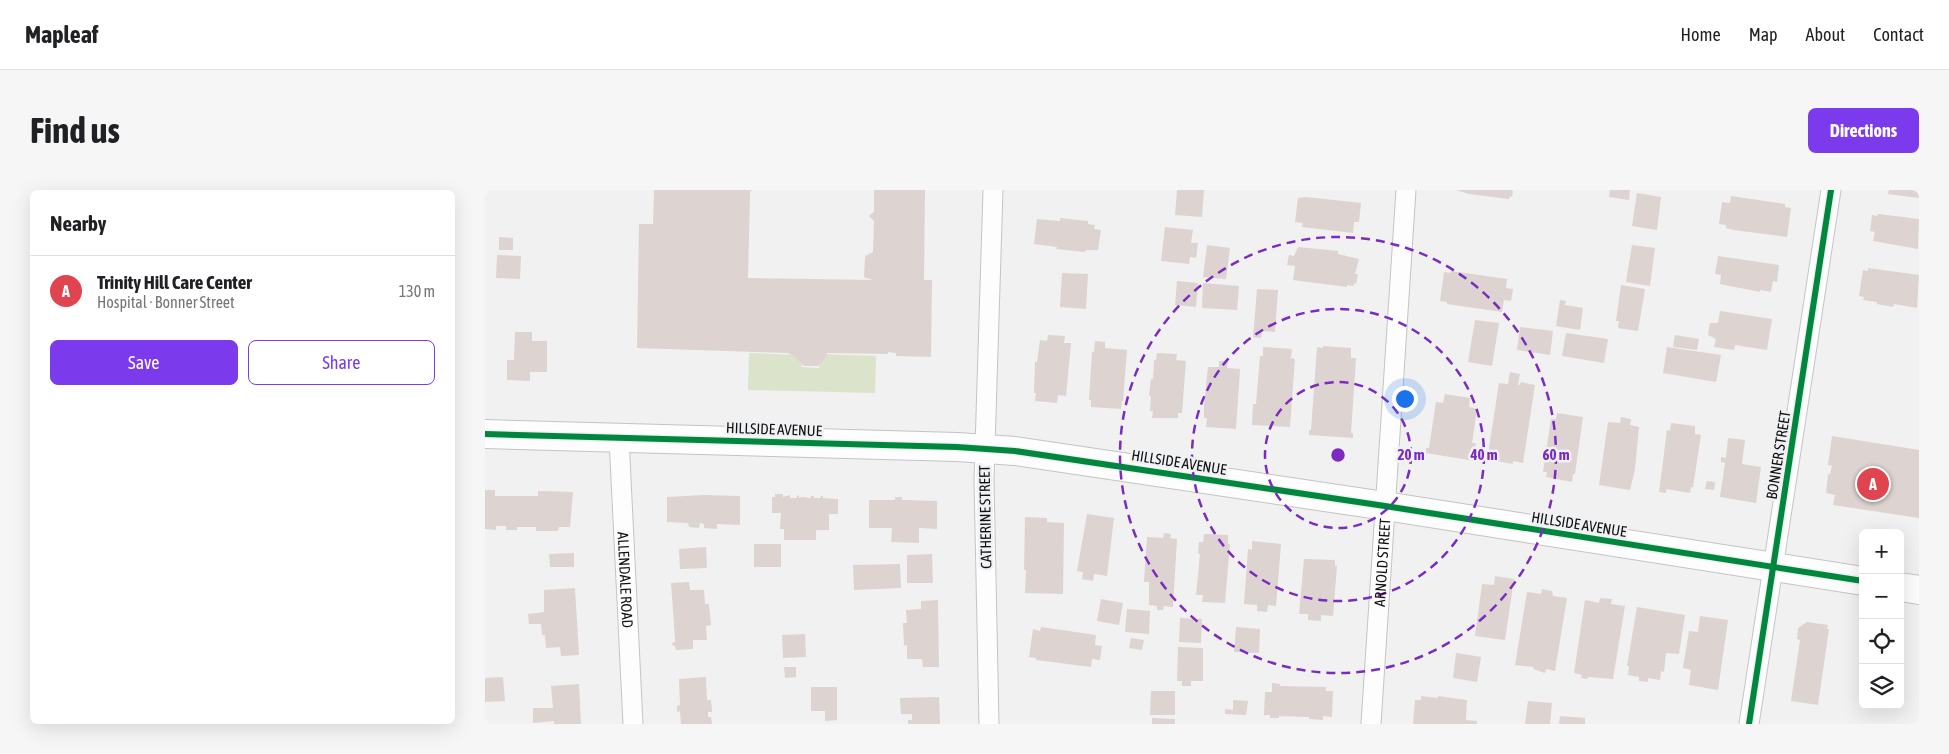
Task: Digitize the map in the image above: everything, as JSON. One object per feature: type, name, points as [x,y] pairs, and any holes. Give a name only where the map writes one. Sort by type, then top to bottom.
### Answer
[{"type":"street","name":"CATHERINE STREET","points":[[989,724],[984,490],[993,190]]},
{"type":"street","name":"ARNOLD STREET","points":[[1371,724],[1406,190]]},
{"type":"street","name":"BONNER STREET","points":[[1749,724],[1831,190]]},
{"type":"street","name":"HILLSIDE AVENUE","points":[[485,434],[1015,450],[1859,580]]},
{"type":"street","name":"ALLENDALE ROAD","points":[[619,438],[633,724]]},
{"type":"street","points":[[1904,588],[1919,590]]},
{"type":"green space","points":[[749,353],[802,355],[802,367],[819,368],[820,354],[876,356],[875,393],[748,390]]},
{"type":"building","points":[[654,190],[752,190],[750,192],[748,278],[873,280],[864,277],[865,256],[873,252],[874,221],[869,216],[874,212],[874,190],[925,190],[924,280],[932,280],[931,357],[896,356],[896,353],[888,352],[888,354],[827,353],[827,356],[818,366],[804,366],[788,353],[637,348],[639,224],[653,224]]},
{"type":"building","points":[[1177,190],[1204,190],[1202,217],[1175,215]]},
{"type":"building","points":[[1456,190],[1513,191],[1512,197],[1510,196],[1509,199],[1469,194]]},
{"type":"building","points":[[1610,190],[1630,190],[1629,200],[1609,197]]},
{"type":"building","points":[[1889,190],[1919,190],[1919,198],[1888,194]]},
{"type":"building","points":[[1637,193],[1661,197],[1657,230],[1632,226]]},
{"type":"building","points":[[1731,196],[1785,204],[1785,207],[1791,208],[1787,237],[1734,230],[1726,228],[1726,225],[1719,224],[1722,202],[1730,203]]},
{"type":"building","points":[[1306,197],[1361,203],[1359,222],[1354,222],[1353,233],[1302,227],[1303,223],[1295,222],[1298,198]]},
{"type":"building","points":[[1878,214],[1919,219],[1918,249],[1873,241],[1875,232],[1870,231],[1872,215],[1877,216]]},
{"type":"building","points":[[1060,218],[1088,221],[1088,224],[1095,225],[1094,229],[1101,230],[1098,250],[1086,250],[1085,252],[1056,249],[1057,247],[1034,244],[1037,219],[1060,221]]},
{"type":"building","points":[[1165,227],[1193,230],[1191,243],[1198,243],[1196,258],[1190,257],[1189,264],[1161,261]]},
{"type":"building","points":[[499,237],[513,238],[513,250],[499,250]]},
{"type":"building","points":[[1207,245],[1230,248],[1226,279],[1203,277]]},
{"type":"building","points":[[1632,245],[1655,248],[1650,286],[1626,282]]},
{"type":"building","points":[[1298,247],[1338,251],[1338,254],[1359,259],[1355,274],[1358,274],[1356,284],[1354,283],[1354,286],[1347,285],[1347,287],[1293,280],[1295,266],[1287,265],[1289,255],[1294,256]]},
{"type":"building","points":[[497,255],[521,256],[520,279],[496,278]]},
{"type":"building","points":[[1718,256],[1779,265],[1777,282],[1773,281],[1771,292],[1760,290],[1760,292],[1720,284],[1721,275],[1715,274]]},
{"type":"building","points":[[1868,268],[1919,275],[1917,308],[1894,304],[1893,307],[1863,300],[1864,297],[1859,296],[1863,270],[1868,271]]},
{"type":"building","points":[[1451,271],[1507,279],[1506,288],[1513,289],[1511,301],[1504,300],[1502,312],[1447,304],[1447,302],[1440,301],[1444,272],[1451,273]]},
{"type":"building","points":[[1062,273],[1088,274],[1086,309],[1060,307]]},
{"type":"building","points":[[1177,281],[1198,283],[1196,307],[1175,305]]},
{"type":"building","points":[[1203,283],[1239,286],[1237,310],[1202,308]]},
{"type":"building","points":[[1621,285],[1645,289],[1638,331],[1618,328],[1619,321],[1616,321]]},
{"type":"building","points":[[1257,289],[1278,290],[1275,332],[1262,331],[1261,338],[1253,337]]},
{"type":"building","points":[[1560,300],[1566,301],[1565,305],[1583,308],[1580,330],[1556,326]]},
{"type":"building","points":[[1720,311],[1772,319],[1767,350],[1735,345],[1734,350],[1714,347],[1716,339],[1708,335],[1710,323],[1718,323]]},
{"type":"building","points":[[1475,320],[1499,323],[1492,366],[1468,362]]},
{"type":"building","points":[[1520,327],[1553,331],[1550,355],[1517,350]]},
{"type":"building","points":[[515,332],[532,332],[532,341],[547,341],[547,372],[530,372],[530,381],[507,380],[507,360],[514,360]]},
{"type":"building","points":[[1566,333],[1608,339],[1604,363],[1562,356]]},
{"type":"building","points":[[1048,335],[1065,336],[1064,343],[1071,343],[1066,396],[1058,395],[1057,403],[1035,401],[1035,362],[1037,362],[1040,340],[1047,341]]},
{"type":"building","points":[[1675,335],[1699,339],[1697,350],[1673,347]]},
{"type":"building","points":[[1095,341],[1105,342],[1105,348],[1127,350],[1121,409],[1091,407],[1091,400],[1089,400],[1092,352],[1094,352]]},
{"type":"building","points":[[1323,346],[1351,348],[1351,358],[1356,358],[1351,433],[1353,433],[1353,438],[1309,435],[1309,430],[1311,430],[1317,347],[1323,348]]},
{"type":"building","points":[[1263,347],[1292,349],[1291,358],[1295,359],[1290,427],[1252,425],[1253,404],[1256,404],[1260,356],[1263,356]]},
{"type":"building","points":[[1667,347],[1721,355],[1716,382],[1663,373]]},
{"type":"building","points":[[1157,353],[1177,354],[1176,360],[1186,361],[1182,413],[1178,413],[1178,418],[1152,418],[1153,411],[1150,411],[1151,396],[1149,396],[1151,379],[1153,379],[1154,360],[1156,360]]},
{"type":"building","points":[[1219,361],[1228,361],[1227,368],[1240,369],[1236,429],[1206,427],[1207,418],[1204,418],[1204,405],[1208,367],[1219,367]]},
{"type":"building","points":[[1510,372],[1520,374],[1518,385],[1521,382],[1535,385],[1523,463],[1513,461],[1513,464],[1490,460],[1491,454],[1488,454],[1499,383],[1508,384]]},
{"type":"building","points":[[1445,394],[1470,398],[1469,407],[1477,409],[1472,443],[1476,443],[1474,455],[1477,455],[1475,461],[1426,453],[1426,448],[1429,448],[1436,402],[1443,403]]},
{"type":"building","points":[[1557,413],[1583,417],[1575,474],[1573,474],[1572,482],[1546,477],[1547,472],[1543,472],[1551,419],[1556,419]]},
{"type":"building","points":[[1621,417],[1631,419],[1630,425],[1639,427],[1635,469],[1630,490],[1599,485],[1608,422],[1620,423]]},
{"type":"building","points":[[1671,423],[1695,426],[1695,434],[1701,435],[1693,487],[1691,487],[1690,493],[1666,489],[1666,493],[1659,492],[1667,430],[1670,431]]},
{"type":"building","points":[[1832,436],[1919,450],[1919,518],[1833,505],[1835,495],[1826,493],[1828,474],[1830,474],[1832,466],[1828,465]]},
{"type":"building","points":[[1728,438],[1745,440],[1742,464],[1761,467],[1756,503],[1720,497],[1725,463],[1721,462],[1721,457],[1726,458]]},
{"type":"building","points":[[1707,481],[1715,482],[1714,490],[1705,489]]},
{"type":"building","points":[[485,490],[495,490],[495,496],[538,496],[538,491],[573,492],[570,527],[559,527],[558,531],[536,531],[536,527],[517,527],[517,530],[506,530],[506,526],[496,526],[496,530],[485,529]]},
{"type":"building","points":[[775,494],[783,494],[783,497],[790,495],[790,498],[797,498],[797,495],[799,498],[811,498],[811,496],[814,496],[814,498],[820,498],[823,496],[823,498],[838,499],[838,514],[829,514],[829,530],[816,530],[816,540],[784,540],[784,529],[780,529],[781,513],[772,513],[772,497],[775,497]]},
{"type":"building","points":[[740,496],[740,525],[717,524],[717,529],[704,528],[704,524],[700,523],[699,528],[689,527],[688,523],[667,522],[667,497]]},
{"type":"building","points":[[895,497],[902,497],[902,500],[937,501],[937,529],[919,528],[919,543],[891,542],[892,528],[869,528],[869,500],[895,500]]},
{"type":"building","points":[[1087,514],[1114,518],[1107,576],[1094,574],[1093,581],[1082,579],[1083,572],[1077,571]]},
{"type":"building","points":[[1025,517],[1047,518],[1047,522],[1064,523],[1063,594],[1025,593]]},
{"type":"building","points":[[1164,533],[1171,534],[1170,538],[1177,539],[1173,607],[1164,606],[1163,610],[1157,610],[1157,606],[1149,605],[1149,582],[1144,582],[1147,537],[1163,538]]},
{"type":"building","points":[[1204,534],[1228,535],[1228,544],[1230,544],[1225,603],[1202,602],[1203,595],[1196,595],[1200,554],[1198,554],[1199,542],[1203,542]]},
{"type":"building","points":[[1252,541],[1281,544],[1276,606],[1268,605],[1267,612],[1257,611],[1257,605],[1244,604],[1248,549],[1252,550]]},
{"type":"building","points":[[754,544],[781,544],[781,567],[754,567]]},
{"type":"building","points":[[706,547],[707,568],[680,569],[679,549]]},
{"type":"building","points":[[574,553],[574,567],[550,567],[549,554]]},
{"type":"building","points":[[932,554],[933,583],[907,583],[907,555]]},
{"type":"building","points":[[1304,559],[1335,560],[1335,566],[1337,566],[1333,616],[1321,615],[1321,621],[1308,620],[1308,614],[1299,614]]},
{"type":"building","points":[[900,564],[901,588],[854,590],[853,565]]},
{"type":"building","points":[[1495,576],[1514,579],[1505,640],[1475,636],[1482,584],[1494,585]]},
{"type":"building","points":[[689,582],[690,590],[704,590],[705,604],[709,604],[711,625],[706,626],[707,640],[693,640],[693,649],[676,650],[672,643],[675,642],[675,639],[671,583]]},
{"type":"building","points":[[575,588],[579,655],[561,656],[560,647],[546,648],[545,635],[542,635],[541,624],[529,624],[528,614],[544,612],[544,590]]},
{"type":"building","points":[[1542,589],[1552,591],[1553,596],[1567,598],[1555,671],[1546,669],[1545,673],[1533,669],[1534,667],[1515,665],[1527,592],[1541,594]]},
{"type":"building","points":[[1600,598],[1612,599],[1611,604],[1625,606],[1613,679],[1581,678],[1582,675],[1574,673],[1585,600],[1599,603]]},
{"type":"building","points":[[1101,599],[1123,603],[1119,625],[1097,621]]},
{"type":"building","points":[[938,600],[939,667],[923,667],[922,659],[907,659],[907,645],[904,646],[903,623],[907,623],[906,610],[921,609],[921,601]]},
{"type":"building","points":[[1637,607],[1685,615],[1679,654],[1666,653],[1664,672],[1661,671],[1660,680],[1648,678],[1648,682],[1639,681],[1639,677],[1628,675],[1629,666],[1627,666]]},
{"type":"building","points":[[1127,609],[1150,611],[1149,634],[1125,632]]},
{"type":"building","points":[[1700,616],[1728,620],[1718,690],[1689,685],[1691,670],[1683,668],[1689,631],[1698,632]]},
{"type":"building","points":[[1180,618],[1202,619],[1201,643],[1179,642]]},
{"type":"building","points":[[1807,622],[1828,625],[1827,629],[1829,629],[1818,705],[1791,701],[1800,640],[1797,639],[1798,628]]},
{"type":"building","points":[[1041,627],[1096,635],[1095,645],[1102,646],[1100,660],[1092,659],[1091,667],[1036,660],[1036,658],[1029,657],[1033,629],[1040,631]]},
{"type":"building","points":[[1236,627],[1260,629],[1259,653],[1234,652]]},
{"type":"building","points":[[805,634],[806,657],[783,658],[782,635]]},
{"type":"building","points":[[1131,638],[1144,640],[1142,650],[1129,648]]},
{"type":"building","points":[[1178,647],[1203,648],[1203,681],[1191,681],[1191,686],[1182,686],[1182,681],[1177,681]]},
{"type":"building","points":[[1456,653],[1481,657],[1477,682],[1453,678]]},
{"type":"building","points":[[784,667],[796,667],[796,677],[785,678]]},
{"type":"building","points":[[503,677],[505,701],[485,702],[485,678]]},
{"type":"building","points":[[706,677],[707,700],[711,700],[712,712],[708,712],[708,717],[711,717],[712,724],[681,724],[680,711],[677,712],[677,706],[680,705],[679,679]]},
{"type":"building","points":[[1272,683],[1280,684],[1280,686],[1326,687],[1326,691],[1333,691],[1332,717],[1323,716],[1323,720],[1309,719],[1309,717],[1279,716],[1279,718],[1270,718],[1270,715],[1264,715],[1265,692],[1272,692]]},
{"type":"building","points":[[579,684],[581,724],[554,724],[554,721],[533,723],[533,708],[553,708],[551,686]]},
{"type":"building","points":[[811,687],[837,687],[837,720],[825,721],[825,711],[811,711]]},
{"type":"building","points":[[1151,691],[1175,691],[1175,715],[1150,715]]},
{"type":"building","points":[[1421,696],[1467,700],[1466,720],[1477,721],[1477,724],[1413,724],[1415,700],[1421,700]]},
{"type":"building","points":[[939,697],[940,724],[908,724],[908,720],[912,720],[912,714],[901,714],[900,698]]},
{"type":"building","points":[[1233,700],[1248,701],[1246,715],[1225,714],[1225,709],[1233,710]]},
{"type":"building","points":[[1528,701],[1552,703],[1550,724],[1525,724]]},
{"type":"building","points":[[1560,716],[1585,718],[1585,724],[1559,724]]},
{"type":"building","points":[[1152,718],[1175,719],[1175,724],[1152,724]]},
{"type":"cycle path","points":[[1749,724],[1831,190]]},
{"type":"cycle path","points":[[485,434],[957,447],[1015,451],[1385,506],[1859,580]]},
{"type":"place","name":"Trinity Hill Care Center","points":[[1873,484]]}]
